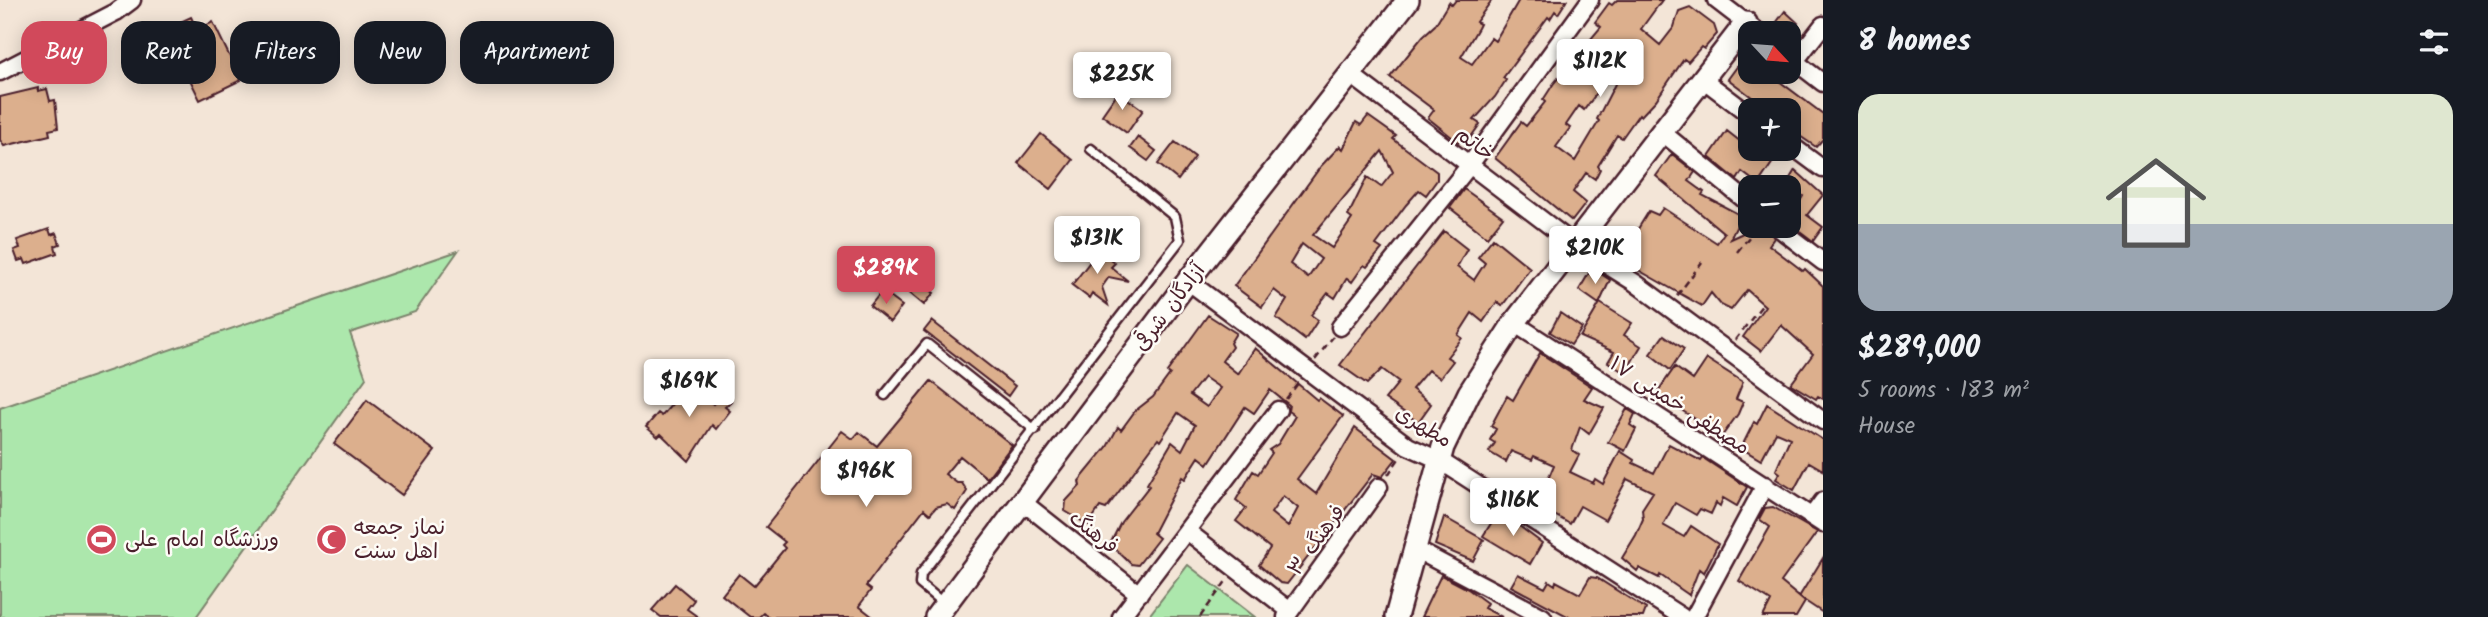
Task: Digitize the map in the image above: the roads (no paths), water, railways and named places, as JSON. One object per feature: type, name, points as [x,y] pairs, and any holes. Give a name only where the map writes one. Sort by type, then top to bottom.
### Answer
[{"type":"main road","name":"آزادگان شرقی","points":[[941,611],[1188,281],[1408,0]]},
{"type":"main road","points":[[1396,617],[1438,460],[1450,427],[1514,323],[1704,80],[1738,44]]},
{"type":"street","points":[[1340,327],[1469,166],[1590,0]]},
{"type":"street","points":[[1716,0],[1744,21]]},
{"type":"street","points":[[0,72],[131,1]]},
{"type":"street","points":[[1801,49],[1823,25]]},
{"type":"street","points":[[1801,66],[1822,81]]},
{"type":"street","name":"خاتم","points":[[1350,74],[1575,245],[1668,308],[1823,421]]},
{"type":"street","points":[[1704,80],[1738,106]]},
{"type":"street","points":[[1663,133],[1738,194]]},
{"type":"street","points":[[1801,153],[1823,169]]},
{"type":"street","points":[[1792,238],[1823,262]]},
{"type":"street","name":"مطهری","points":[[1188,281],[1408,446],[1438,460],[1682,617]]},
{"type":"street","name":"مصطفی خمینی ۱۷","points":[[1514,323],[1817,520]]},
{"type":"street","points":[[1121,617],[1278,410]]},
{"type":"street","points":[[1694,617],[1765,485]]},
{"type":"street","name":"فرهنگ ۳","points":[[1288,614],[1379,487]]},
{"type":"street","points":[[1817,520],[1823,500]]},
{"type":"street","name":"فرهنگ","points":[[1024,503],[1139,594]]},
{"type":"street","points":[[1187,531],[1288,614]]},
{"type":"street","points":[[1413,548],[1543,617]]},
{"type":"lane","points":[[941,611],[920,584],[922,574],[1180,240],[1175,217],[1091,149]]},
{"type":"lane","points":[[885,395],[927,344],[1035,430]]},
{"type":"place","name":"ورزشگاه امام علی","points":[[102,539]]},
{"type":"place","name":"نماز جمعه اهل سنت","points":[[331,539]]}]
